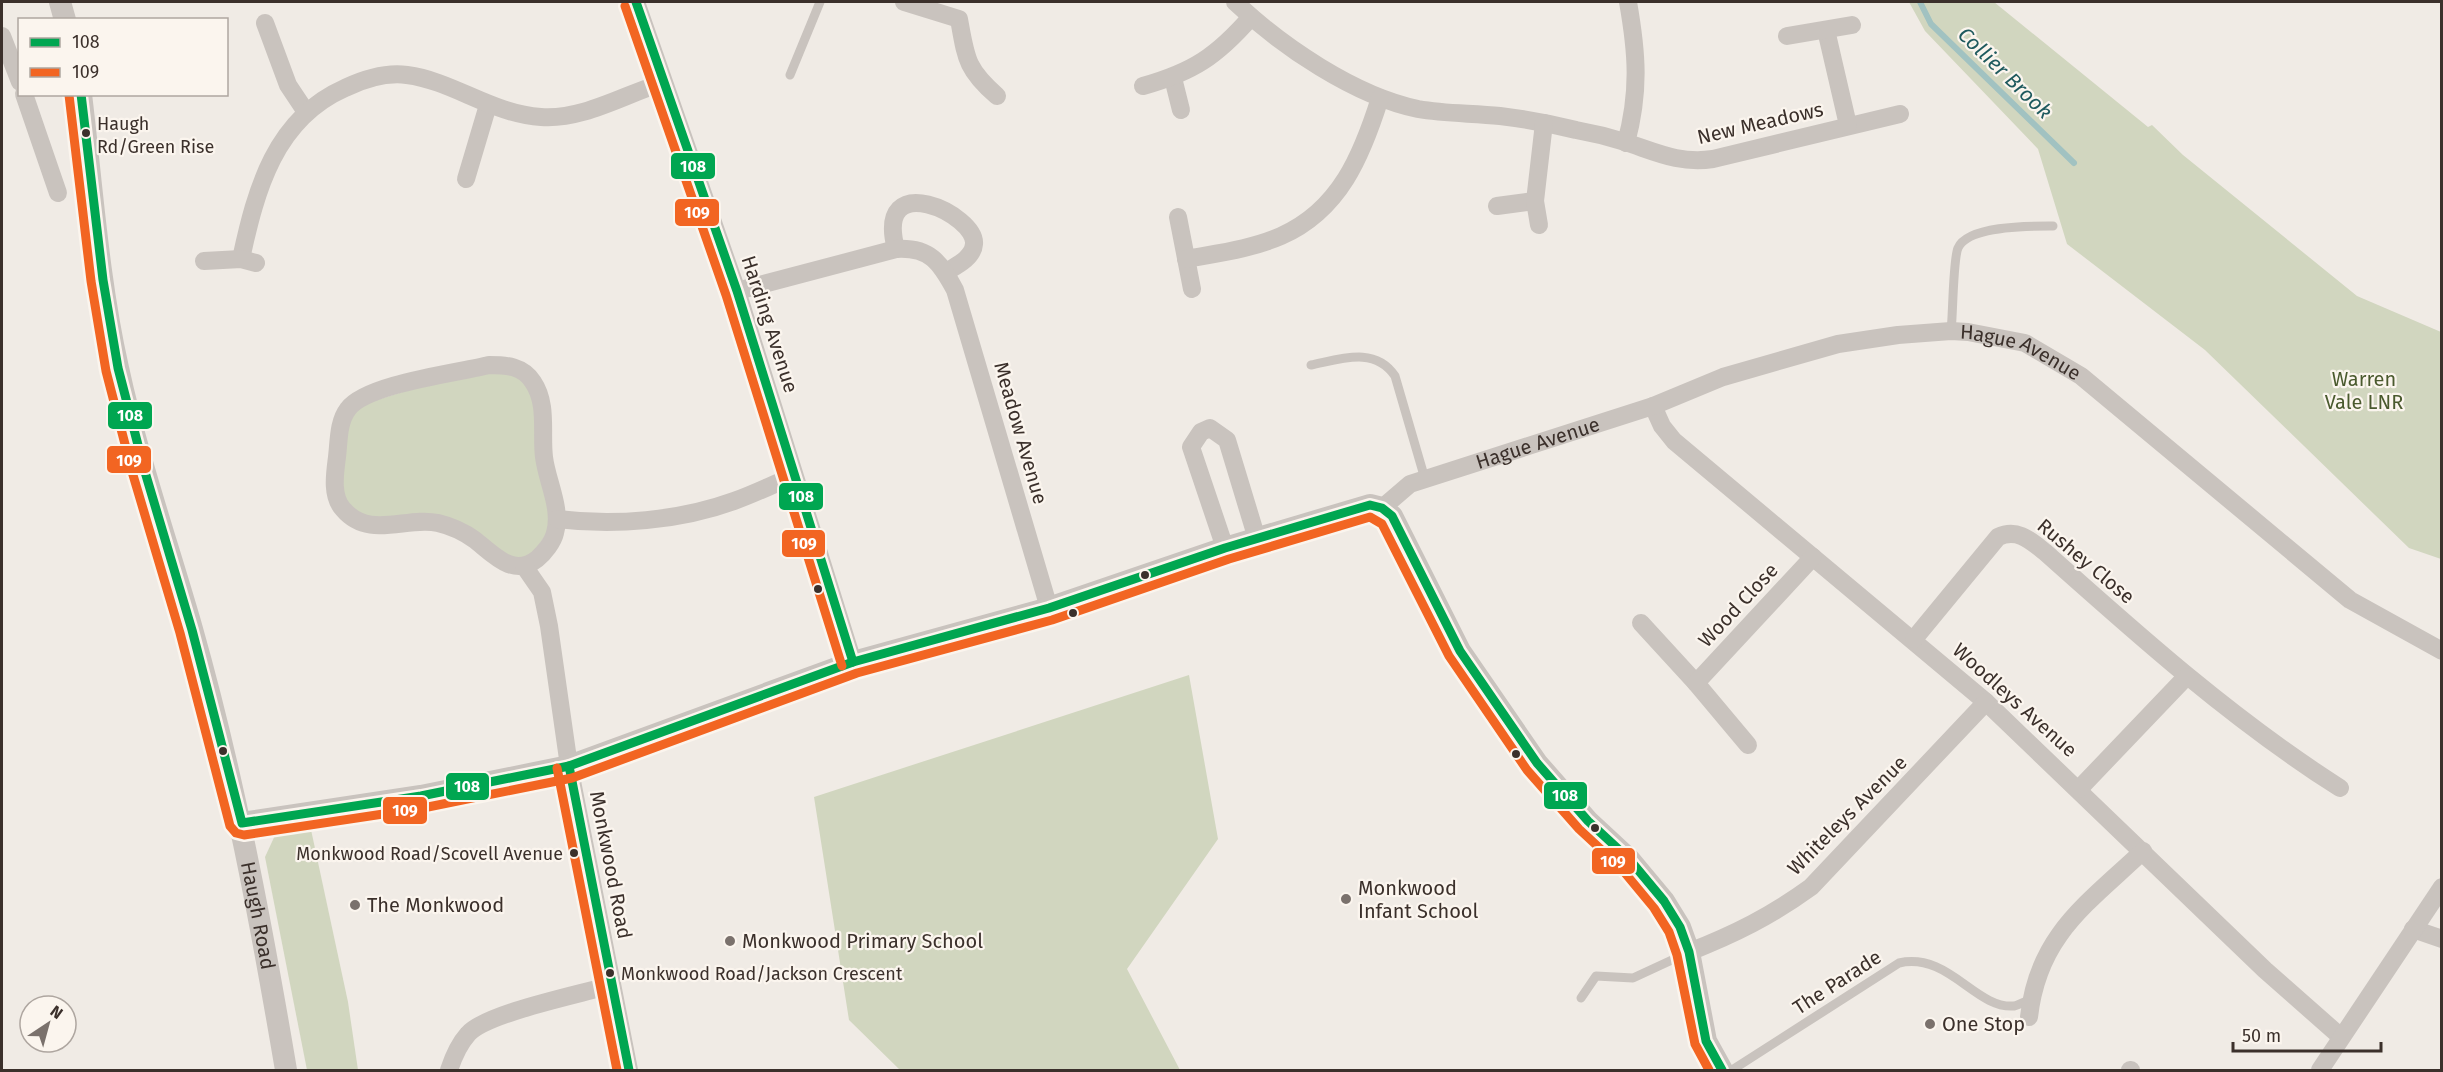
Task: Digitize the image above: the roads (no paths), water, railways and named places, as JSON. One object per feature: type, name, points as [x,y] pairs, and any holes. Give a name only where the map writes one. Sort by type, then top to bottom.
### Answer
[{"type":"street","points":[[60,2],[64,18]]},
{"type":"street","name":"Harding Avenue","points":[[636,2],[662,83],[738,291],[793,476],[853,662]]},
{"type":"street","points":[[904,2],[958,19],[968,63],[977,78],[997,96]]},
{"type":"street","name":"New Meadows","points":[[1235,2],[1251,17],[1302,54],[1380,98],[1417,108],[1544,123],[1626,142],[1673,159],[1695,162],[1900,114]]},
{"type":"street","points":[[1626,142],[1635,107],[1637,79],[1628,2]]},
{"type":"street","points":[[1143,86],[1173,78],[1218,53],[1251,17]]},
{"type":"street","points":[[265,24],[288,85],[306,112]]},
{"type":"street","points":[[1787,36],[1852,25]]},
{"type":"street","name":"New Meadows","points":[[1826,30],[1848,125]]},
{"type":"street","points":[[2,36],[18,79]]},
{"type":"street","points":[[204,261],[249,261],[265,169],[275,150],[306,112],[329,95],[362,80],[387,75],[425,80],[514,113],[562,117],[585,112],[662,83]]},
{"type":"street","points":[[1173,78],[1181,110]]},
{"type":"street","points":[[25,96],[58,193]]},
{"type":"street","name":"Haugh Road","points":[[81,96],[103,280],[118,368],[145,472],[192,630],[242,823],[286,1071]]},
{"type":"street","points":[[1186,259],[1251,246],[1281,236],[1323,207],[1357,164],[1380,98]]},
{"type":"street","points":[[465,179],[488,105]]},
{"type":"street","points":[[1539,225],[1535,201],[1544,123]]},
{"type":"street","points":[[1497,206],[1535,201]]},
{"type":"street","points":[[896,249],[891,229],[892,218],[899,208],[909,203],[922,203],[940,209],[963,223],[972,233],[975,244],[971,254],[946,272]]},
{"type":"street","points":[[1178,217],[1192,290]]},
{"type":"street","name":"Meadow Avenue","points":[[738,291],[896,249],[912,248],[926,252],[946,272],[956,290],[1049,608]]},
{"type":"street","name":"Hague Avenue","points":[[1383,508],[1410,484],[1653,406],[1723,377],[1838,344],[1951,331],[2025,343],[2081,376],[2350,600],[2442,651]]},
{"type":"street","points":[[489,365],[505,365],[520,369],[532,380],[539,392],[546,475],[557,519],[555,534],[548,547],[537,559],[524,566],[502,562],[474,539],[454,528],[436,522],[369,525],[348,513],[336,497],[335,474],[341,422],[348,409],[359,397],[378,390],[489,365]]},
{"type":"street","name":"Woodleys Avenue","points":[[1653,406],[1662,426],[1674,441],[1914,639],[1986,702],[2265,970],[2342,1037]]},
{"type":"street","points":[[1225,548],[1191,447],[1201,432],[1210,428],[1227,440],[1257,538]]},
{"type":"street","points":[[557,519],[589,523],[683,515],[734,502],[793,476]]},
{"type":"street","points":[[242,823],[421,796],[569,766],[853,662],[1049,608],[1225,548],[1370,505],[1383,508],[1392,516],[1460,651],[1524,745],[1581,813],[1629,859],[1664,901],[1680,927],[1689,952],[1706,1041],[1722,1071]]},
{"type":"street","name":"Rushey Close","points":[[1914,639],[1998,537],[2007,533],[2016,533],[2045,552],[2186,677],[2290,756],[2340,788]]},
{"type":"street","name":"Wood Close","points":[[1696,683],[1813,557]]},
{"type":"street","name":"Monkwood Road","points":[[524,566],[542,592],[569,766],[629,1071]]},
{"type":"street","points":[[1641,623],[1748,745]]},
{"type":"street","points":[[2079,789],[2186,677]]},
{"type":"street","name":"Whiteleys Avenue","points":[[1689,952],[1737,934],[1776,912],[1811,887],[1986,702]]},
{"type":"street","points":[[2029,1017],[2031,999],[2043,959],[2054,940],[2084,906],[2143,851]]},
{"type":"street","points":[[2320,1071],[2442,887]]},
{"type":"street","points":[[2412,929],[2442,939]]},
{"type":"street","points":[[449,1071],[453,1056],[469,1032],[495,1018],[611,985]]},
{"type":"lane","points":[[790,75],[820,2]]},
{"type":"lane","points":[[1951,331],[1958,248],[1970,235],[2021,226],[2053,226]]},
{"type":"lane","points":[[1311,365],[1363,356],[1376,358],[1388,365],[1395,376],[1425,479]]},
{"type":"lane","points":[[1581,998],[1596,976],[1633,978],[1689,952]]},
{"type":"lane","name":"The Parade","points":[[1732,1071],[1899,963],[1914,960],[1928,962],[1997,1003],[2015,1006],[2031,999]]},
{"type":"waterway","name":"Collier Brook","points":[[1920,2],[1931,24],[2074,163]]},
{"type":"place","name":"Haugh Rd/Green Rise","points":[[86,133]]},
{"type":"place","name":"Monkwood Road/Scovell Avenue","points":[[574,853]]},
{"type":"place","name":"Monkwood Infant School","points":[[1346,899]]},
{"type":"place","name":"The Monkwood","points":[[355,905]]},
{"type":"place","name":"Monkwood Primary School","points":[[730,941]]},
{"type":"place","name":"Monkwood Road/Jackson Crescent","points":[[610,973]]},
{"type":"place","name":"One Stop","points":[[1930,1024]]},
{"type":"park label","name":"Warren Vale LNR","points":[[2364,390]]}]
